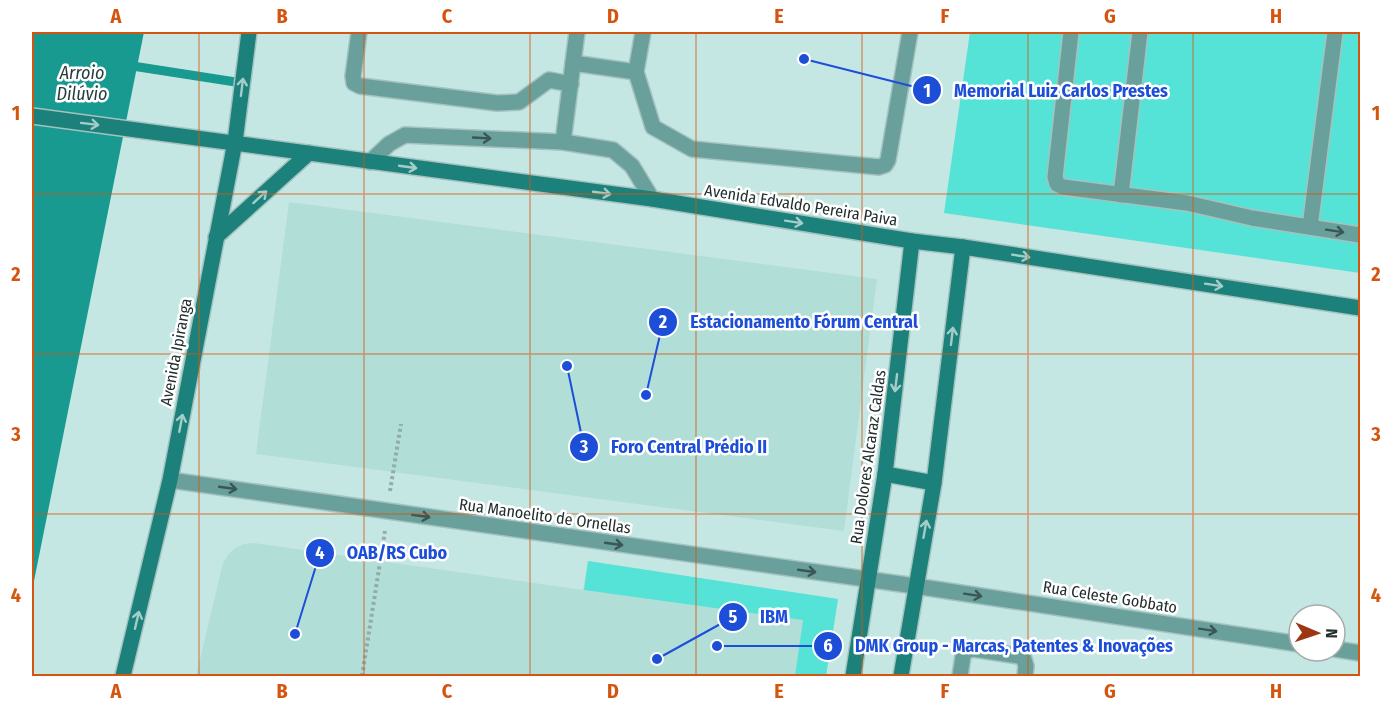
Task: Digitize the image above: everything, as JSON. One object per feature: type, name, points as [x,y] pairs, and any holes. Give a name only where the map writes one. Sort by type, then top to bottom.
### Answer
[{"type":"main road","name":"Avenida Ipiranga","points":[[123,676],[170,480],[235,142],[249,32]]},
{"type":"main road","name":"Avenida Edvaldo Pereira Paiva","points":[[32,116],[652,199],[912,241],[1360,308]]},
{"type":"main road","points":[[216,237],[309,153]]},
{"type":"main road","name":"Rua Dolores Alcaraz Caldas","points":[[853,676],[885,474],[912,241]]},
{"type":"main road","points":[[901,676],[933,483],[963,247]]},
{"type":"main road","points":[[885,474],[933,483]]},
{"type":"street","points":[[359,32],[352,76],[354,82],[360,86],[497,103],[519,102],[549,80],[571,84]]},
{"type":"street","points":[[563,142],[577,32]]},
{"type":"street","points":[[643,32],[636,72],[653,127],[692,149],[879,167],[885,165],[888,160],[910,32]]},
{"type":"street","points":[[1071,32],[1055,177],[1057,184],[1063,187],[1187,203],[1252,218],[1360,235]]},
{"type":"street","points":[[1121,195],[1140,32]]},
{"type":"street","points":[[1310,227],[1335,32]]},
{"type":"street","points":[[573,63],[636,72]]},
{"type":"street","points":[[370,162],[389,144],[405,135],[563,142],[613,150],[632,166],[652,199]]},
{"type":"street","name":"Rua Manoelito de Ornellas","points":[[170,480],[915,586]]},
{"type":"street","name":"Rua Celeste Gobbato","points":[[915,586],[1287,642]]},
{"type":"street","points":[[960,676],[963,656],[966,651],[973,649],[1019,656],[1024,659],[1026,666],[1024,676]]},
{"type":"path","points":[[362,676],[380,561]]},
{"type":"shaded area","points":[[970,32],[1360,32],[1360,273],[944,213]]},
{"type":"shaded area","points":[[289,202],[877,279],[844,531],[256,454]]},
{"type":"shaded area","points":[[254,543],[583,590],[588,561],[838,599],[826,676],[196,676],[223,563],[235,548]]},
{"type":"shaded area","points":[[588,561],[838,599],[826,676],[795,676],[803,620],[584,590]]},
{"type":"water","name":"Arroio Dilúvio","points":[[32,32],[144,32],[32,591]]},
{"type":"waterway","points":[[126,65],[242,83]]},
{"type":"place","name":"Memorial Luiz Carlos Prestes","points":[[804,59]]},
{"type":"place","name":"Foro Central Prédio II","points":[[567,366]]},
{"type":"place","name":"Estacionamento Fórum Central","points":[[646,395]]},
{"type":"place","name":"OAB/RS Cubo","points":[[295,634]]},
{"type":"place","name":"DMK Group - Marcas, Patentes & Inovações","points":[[717,646]]},
{"type":"place","name":"IBM","points":[[657,659]]}]
